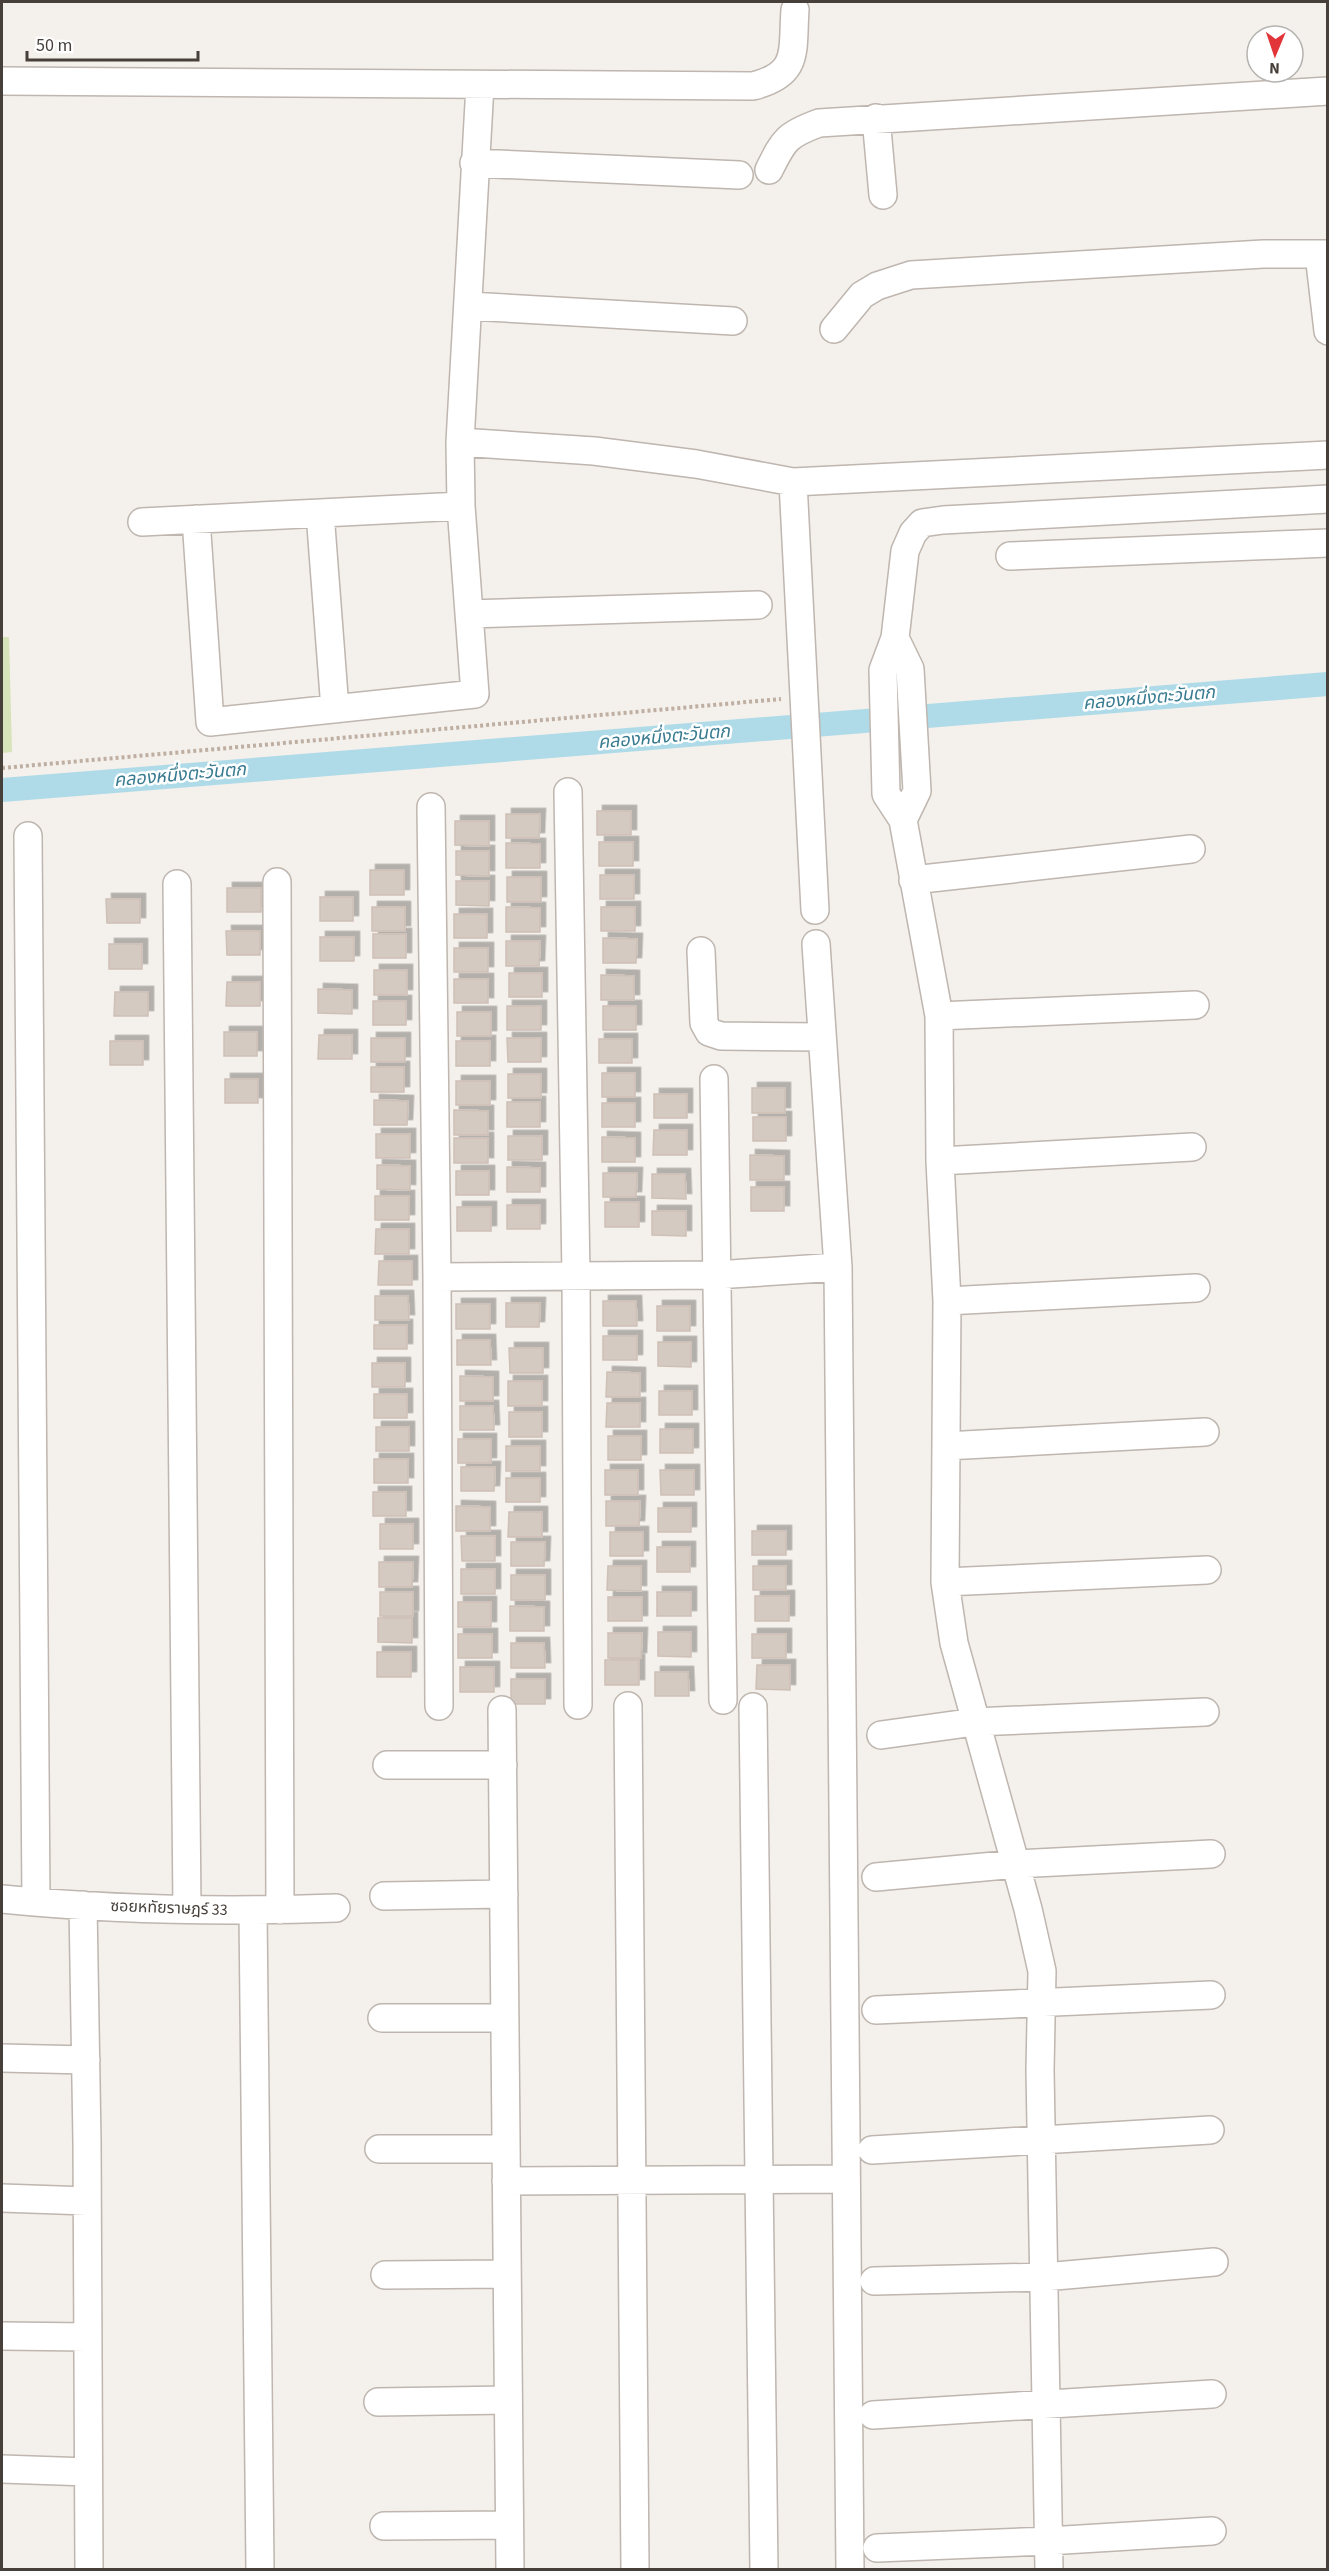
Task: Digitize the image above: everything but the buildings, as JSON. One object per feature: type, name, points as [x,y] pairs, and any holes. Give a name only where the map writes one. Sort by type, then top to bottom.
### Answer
[{"type":"street","points":[[2,81],[753,86],[772,81],[784,73],[791,62],[795,10]]},
{"type":"street","points":[[196,519],[210,722],[475,694],[461,506],[460,442],[480,85]]},
{"type":"street","points":[[770,170],[783,142],[799,130],[819,123],[1328,91]]},
{"type":"street","points":[[876,118],[882,195]]},
{"type":"street","points":[[474,163],[739,175]]},
{"type":"street","points":[[834,329],[862,295],[877,286],[910,275],[1263,254],[1323,254],[1328,331]]},
{"type":"street","points":[[469,306],[733,321]]},
{"type":"street","points":[[460,442],[594,451],[696,464],[793,482],[1328,455]]},
{"type":"street","points":[[793,482],[815,910]]},
{"type":"street","points":[[1048,2570],[1042,1971],[1016,1864],[954,1643],[945,1582],[947,1301],[940,1161],[939,1016],[903,820],[886,794],[883,670],[895,638],[905,551],[913,533],[922,524],[943,520],[1328,499]]},
{"type":"street","points":[[142,522],[461,506]]},
{"type":"street","points":[[320,513],[336,709]]},
{"type":"street","points":[[1010,556],[1328,543]]},
{"type":"street","points":[[469,614],[758,605]]},
{"type":"street","points":[[895,638],[910,669],[917,791],[903,820]]},
{"type":"street","points":[[568,792],[576,1275],[578,1704]]},
{"type":"street","points":[[431,807],[437,1277],[439,1706]]},
{"type":"street","points":[[28,836],[36,1902]]},
{"type":"street","points":[[914,880],[1191,849]]},
{"type":"street","points":[[277,882],[280,1910]]},
{"type":"street","points":[[177,884],[187,1908]]},
{"type":"street","points":[[816,944],[838,1267],[850,2570]]},
{"type":"street","points":[[701,951],[704,1023],[709,1032],[721,1036],[822,1037]]},
{"type":"street","points":[[939,1016],[1195,1005]]},
{"type":"street","points":[[714,1079],[723,1700]]},
{"type":"street","points":[[940,1161],[1192,1146]]},
{"type":"street","points":[[437,1277],[716,1275],[838,1267]]},
{"type":"street","points":[[947,1301],[1196,1288]]},
{"type":"street","points":[[946,1446],[1205,1432]]},
{"type":"street","points":[[945,1582],[1207,1570]]},
{"type":"street","points":[[628,1706],[635,2570]]},
{"type":"street","points":[[753,1707],[764,2570]]},
{"type":"street","points":[[502,1710],[510,2570]]},
{"type":"street","points":[[881,1735],[975,1722],[1205,1712]]},
{"type":"street","points":[[387,1765],[503,1765]]},
{"type":"street","points":[[876,1877],[1016,1864],[1211,1854]]},
{"type":"street","points":[[384,1896],[504,1894]]},
{"type":"street","name":"ซอยหทัยราษฎร์ 33","points":[[2,1899],[83,1905],[253,1911],[336,1908]]},
{"type":"street","points":[[83,1905],[89,2570]]},
{"type":"street","points":[[253,1911],[260,2570]]},
{"type":"street","points":[[876,2010],[1211,1995]]},
{"type":"street","points":[[382,2018],[505,2018]]},
{"type":"street","points":[[2,2058],[86,2060]]},
{"type":"street","points":[[873,2150],[1210,2130]]},
{"type":"street","points":[[380,2149],[506,2149]]},
{"type":"street","points":[[506,2181],[846,2179]]},
{"type":"street","points":[[2,2198],[87,2201]]},
{"type":"street","points":[[874,2281],[1044,2277],[1214,2262]]},
{"type":"street","points":[[385,2275],[507,2274]]},
{"type":"street","points":[[2,2336],[88,2337]]},
{"type":"street","points":[[873,2415],[1212,2394]]},
{"type":"street","points":[[378,2402],[508,2400]]},
{"type":"street","points":[[2,2469],[88,2472]]},
{"type":"street","points":[[384,2526],[509,2524]]},
{"type":"street","points":[[877,2548],[1048,2541],[1212,2530]]},
{"type":"path","points":[[2,768],[803,697]]},
{"type":"green space","points":[[2,637],[9,637],[12,752],[2,753]]},
{"type":"waterway","name":"คลองหนึ่งตะวันตก","points":[[2,790],[1328,684]]}]
